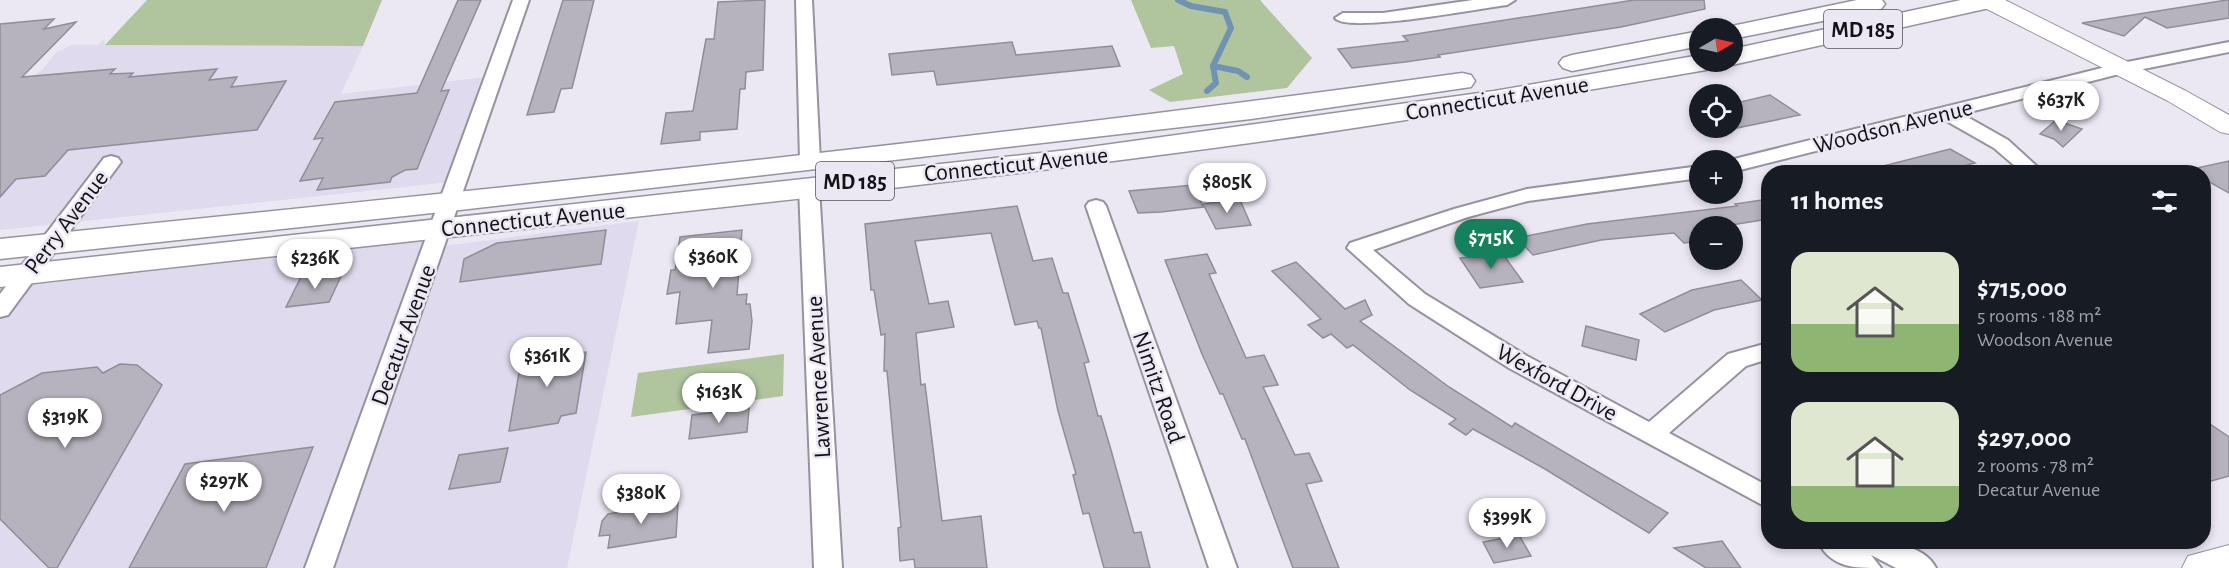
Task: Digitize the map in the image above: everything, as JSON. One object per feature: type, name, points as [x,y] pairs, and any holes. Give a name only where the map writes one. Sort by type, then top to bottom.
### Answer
[{"type":"main road","name":"MD 185","points":[[1743,30],[1892,0]]},
{"type":"main road","name":"MD 185","points":[[1743,55],[1990,0]]},
{"type":"main road","name":"Connecticut Avenue","points":[[1258,123],[1689,40]]},
{"type":"main road","name":"Connecticut Avenue","points":[[0,249],[451,202],[809,174],[1258,123],[1689,64]]},
{"type":"main road","name":"Connecticut Avenue","points":[[14,275],[441,230],[809,174]]},
{"type":"street","name":"Decatur Avenue","points":[[319,568],[521,0]]},
{"type":"street","name":"Lawrence Avenue","points":[[804,0],[809,174],[828,568]]},
{"type":"street","points":[[1343,18],[1383,18],[1507,0]]},
{"type":"street","points":[[1990,0],[2229,126]]},
{"type":"street","name":"Woodson Avenue","points":[[1743,163],[2122,68],[2229,47]]},
{"type":"street","points":[[1945,112],[2001,144],[2025,165]]},
{"type":"street","name":"Perry Avenue","points":[[0,310],[14,275],[49,244],[111,162]]},
{"type":"street","name":"Wexford Drive","points":[[1689,173],[1527,195],[1461,213],[1358,248],[1417,299],[1518,362],[1761,494]]},
{"type":"street","name":"Nimitz Road","points":[[1096,206],[1223,568]]},
{"type":"street","points":[[1651,434],[1737,360],[1761,353]]},
{"type":"street","points":[[1842,549],[1868,568]]},
{"type":"street","points":[[1885,549],[1922,568]]},
{"type":"street","points":[[2202,568],[2229,561]]},
{"type":"shaded area","points":[[104,39],[105,45],[363,46],[341,94],[495,76],[459,181],[0,230],[0,101],[42,70],[56,53],[71,45],[98,45]]},
{"type":"shaded area","points":[[639,221],[567,568],[313,568],[444,246]]},
{"type":"shaded area","points":[[441,230],[312,568],[0,568],[0,277]]},
{"type":"green space","points":[[147,0],[382,0],[363,46],[105,45]]},
{"type":"green space","points":[[1131,0],[1260,0],[1312,58],[1287,88],[1170,102],[1149,90],[1183,74],[1174,46],[1151,48]]},
{"type":"green space","points":[[784,354],[783,396],[631,417],[638,373]]},
{"type":"building","points":[[458,0],[481,0],[441,91],[449,90],[417,169],[405,170],[392,177],[390,182],[317,190],[323,178],[300,181],[323,138],[314,139],[335,102],[417,93]]},
{"type":"building","points":[[563,0],[594,0],[572,88],[561,89],[554,112],[527,115]]},
{"type":"building","points":[[765,0],[763,70],[746,72],[745,89],[740,89],[737,129],[700,132],[700,140],[661,144],[666,113],[693,111],[706,39],[714,39],[718,2]]},
{"type":"building","points":[[1634,0],[1704,0],[1705,9],[1621,27],[1438,55],[1440,57],[1352,68],[1338,49],[1408,41],[1403,36]]},
{"type":"building","points":[[2229,0],[2229,18],[2167,28],[2145,17],[2124,36],[2082,23]]},
{"type":"building","points":[[54,19],[44,29],[76,22],[22,77],[115,69],[110,74],[133,73],[129,77],[217,69],[209,80],[237,77],[231,87],[286,81],[257,130],[68,150],[45,176],[16,179],[0,197],[0,24]]},
{"type":"building","points":[[1012,42],[1016,55],[1112,46],[1120,66],[937,85],[934,71],[892,75],[889,54]]},
{"type":"building","points":[[1770,95],[1800,115],[1743,127],[1743,101]]},
{"type":"building","points":[[2056,120],[2082,129],[2063,147],[2054,139],[2040,134]]},
{"type":"building","points":[[1950,149],[1975,163],[1967,165],[1887,165]]},
{"type":"building","points":[[2229,161],[2229,193],[2211,183],[2211,165]]},
{"type":"building","points":[[1194,185],[1203,207],[1161,212],[1138,213],[1129,191]]},
{"type":"building","points":[[1240,200],[1251,225],[1216,229],[1203,204]]},
{"type":"building","points":[[1761,200],[1761,220],[1743,223],[1743,216],[1689,216],[1689,242],[1684,243],[1674,233],[1601,240],[1533,255],[1517,238],[1587,224],[1737,206],[1735,204]]},
{"type":"building","points":[[1017,206],[1033,261],[1052,258],[1063,293],[1068,293],[1089,362],[1084,363],[1098,416],[1101,416],[1134,533],[1141,532],[1150,568],[1104,568],[1089,513],[1083,514],[1073,475],[1076,474],[1058,411],[1041,328],[1037,321],[1015,325],[991,233],[915,241],[929,304],[948,301],[954,327],[916,333],[921,385],[925,384],[942,521],[981,516],[987,568],[915,568],[914,559],[900,561],[898,528],[901,527],[887,371],[884,371],[885,334],[881,335],[874,290],[871,290],[865,224]]},
{"type":"building","points":[[606,230],[601,264],[460,282],[464,259],[497,243]]},
{"type":"building","points":[[742,230],[737,295],[747,294],[746,304],[750,304],[752,321],[749,349],[708,353],[712,320],[676,324],[680,292],[667,294],[671,270],[675,270],[680,237]]},
{"type":"building","points":[[1502,253],[1523,282],[1480,288],[1460,258]]},
{"type":"building","points":[[1207,254],[1216,273],[1209,274],[1246,358],[1264,355],[1278,385],[1263,387],[1295,455],[1309,453],[1322,481],[1306,484],[1339,568],[1293,568],[1245,439],[1242,439],[1223,394],[1220,394],[1202,354],[1165,260]]},
{"type":"building","points":[[1296,262],[1345,309],[1365,300],[1372,315],[1360,321],[1449,387],[1512,427],[1515,423],[1668,513],[1649,533],[1545,469],[1473,429],[1466,435],[1449,424],[1456,419],[1410,390],[1353,345],[1347,348],[1331,334],[1323,338],[1308,325],[1321,319],[1272,271]]},
{"type":"building","points":[[343,272],[329,302],[286,307],[301,277]]},
{"type":"building","points":[[1741,280],[1761,300],[1714,310],[1665,332],[1640,314],[1692,290]]},
{"type":"building","points":[[1586,326],[1639,340],[1636,360],[1582,346]]},
{"type":"building","points":[[569,348],[570,354],[586,352],[576,413],[561,416],[558,423],[509,431],[522,355]]},
{"type":"building","points":[[120,364],[137,365],[162,385],[57,568],[49,568],[0,519],[0,395],[42,373],[97,367],[103,373]]},
{"type":"building","points":[[749,408],[747,432],[689,439],[692,415]]},
{"type":"building","points":[[2211,425],[2229,437],[2229,476],[2211,481]]},
{"type":"building","points":[[313,447],[266,568],[129,568],[185,464]]},
{"type":"building","points":[[508,448],[500,482],[449,489],[459,455]]},
{"type":"building","points":[[678,502],[676,537],[608,548],[610,535],[599,536],[602,521],[608,514]]},
{"type":"building","points":[[1519,535],[1531,556],[1494,563],[1483,542]]},
{"type":"building","points":[[1722,541],[1741,568],[1706,568],[1674,548]]},
{"type":"waterway","points":[[1178,0],[1191,6],[1225,12],[1231,28],[1213,66]]},
{"type":"waterway","points":[[1207,91],[1216,83],[1213,66]]},
{"type":"waterway","points":[[1213,66],[1238,71],[1247,77]]}]
